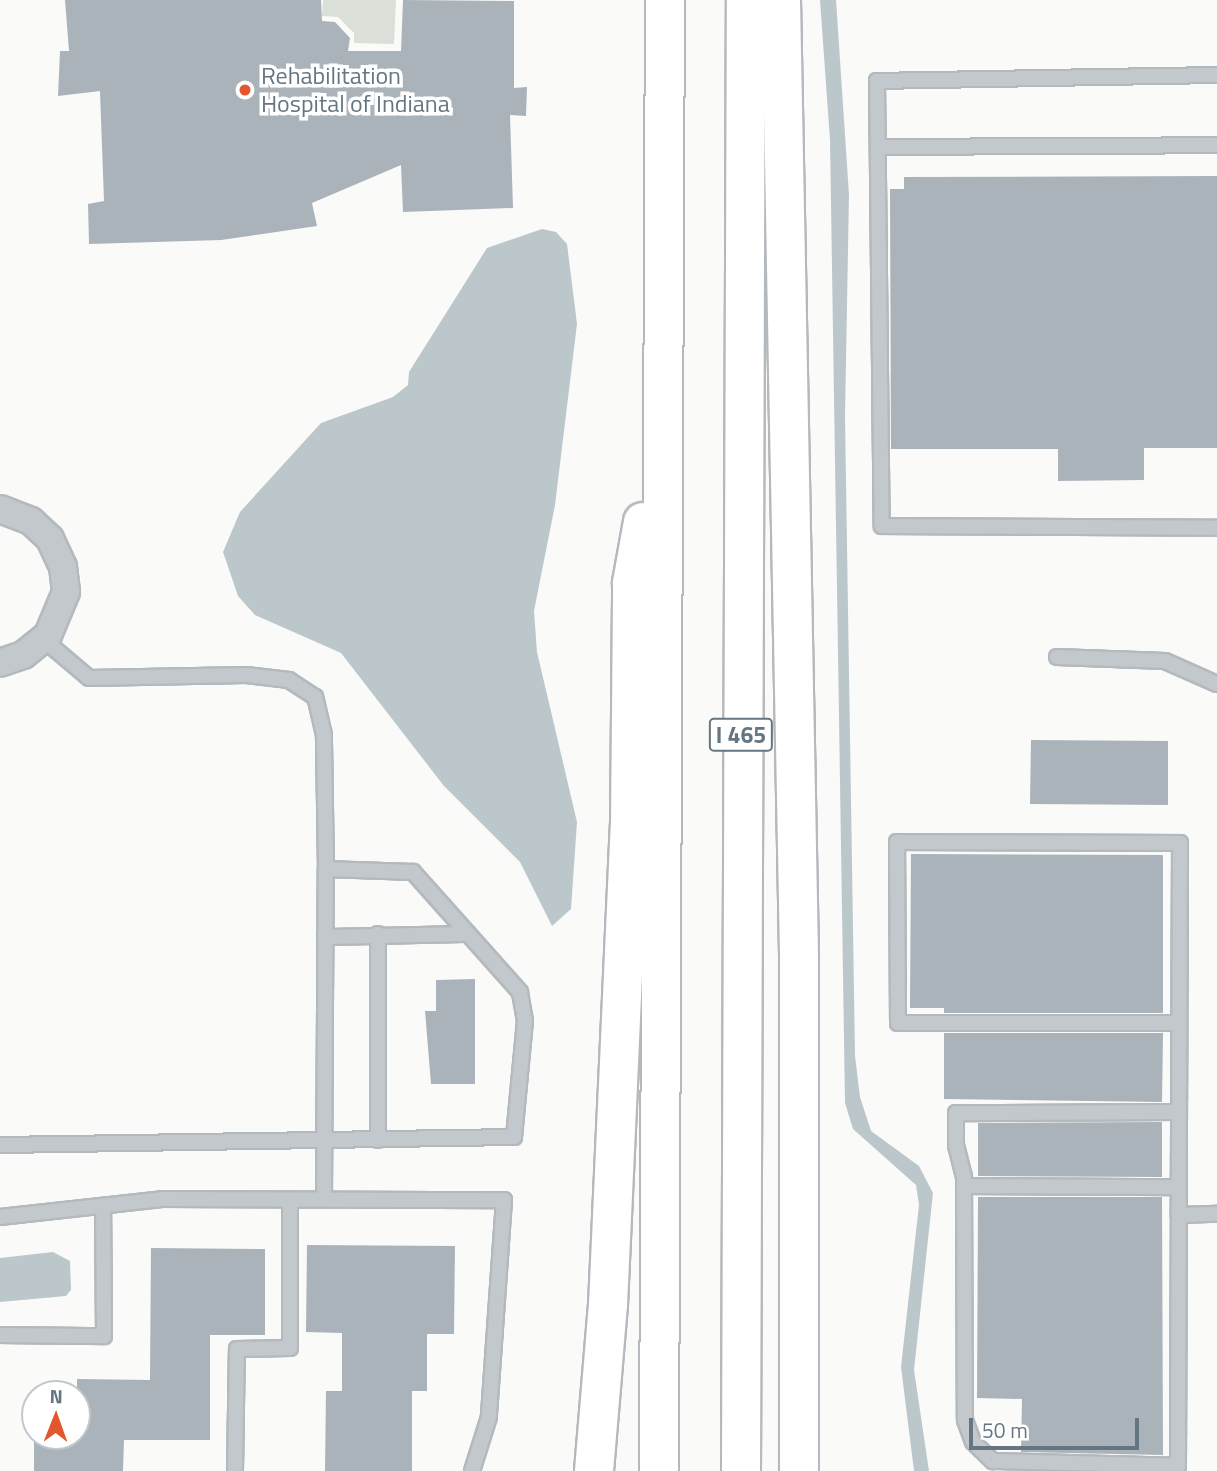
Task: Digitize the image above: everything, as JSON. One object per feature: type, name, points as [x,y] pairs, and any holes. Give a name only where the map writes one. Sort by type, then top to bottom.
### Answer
[{"type":"highway","points":[[659,1471],[661,424],[665,0]]},
{"type":"highway","name":"I 465","points":[[741,1471],[746,0]]},
{"type":"highway","points":[[781,0],[799,958],[799,1471]]},
{"type":"highway","points":[[594,1471],[607,1319],[629,840],[632,583],[661,424]]},
{"type":"street","points":[[0,509],[36,525],[59,554],[65,599],[44,639],[0,663]]},
{"type":"lane","points":[[1217,75],[877,81],[882,526],[1217,528]]},
{"type":"lane","points":[[878,147],[1217,145]]},
{"type":"lane","points":[[44,639],[89,678],[246,675],[289,680],[315,697],[324,735],[324,1199]]},
{"type":"lane","points":[[1057,657],[1165,661],[1217,684]]},
{"type":"lane","points":[[1177,1112],[956,1113],[964,1186],[965,1420],[978,1447],[1004,1466],[1178,1466],[1177,1112],[1178,1023],[1180,843],[897,842],[898,1023],[1178,1023]]},
{"type":"lane","points":[[0,1145],[513,1137],[525,1021],[520,992],[413,872],[326,869]]},
{"type":"lane","points":[[378,934],[378,1140]]},
{"type":"lane","points":[[325,937],[468,934]]},
{"type":"lane","points":[[964,1186],[1178,1187]]},
{"type":"lane","points":[[0,1217],[103,1208],[162,1199],[504,1200],[489,1417],[472,1471]]},
{"type":"lane","points":[[235,1471],[237,1349],[290,1348],[290,1200]]},
{"type":"lane","points":[[0,1335],[104,1336],[103,1208]]},
{"type":"lane","points":[[1179,1215],[1217,1214]]},
{"type":"shaded area","points":[[323,0],[396,0],[394,44],[354,43],[354,33],[338,17],[322,16]]},
{"type":"shaded area","points":[[820,0],[836,0],[849,195],[845,417],[855,1056],[860,1097],[871,1131],[919,1166],[933,1193],[914,1370],[929,1471],[914,1471],[901,1367],[919,1205],[916,1185],[853,1129],[845,1103],[830,140]]},
{"type":"shaded area","points":[[542,229],[556,232],[567,244],[577,324],[555,505],[534,611],[537,652],[577,822],[571,909],[552,926],[520,862],[444,786],[341,653],[255,615],[238,596],[223,552],[240,512],[321,423],[393,397],[408,385],[409,372],[487,248]]},
{"type":"shaded area","points":[[53,1252],[70,1261],[71,1290],[66,1296],[0,1302],[0,1258]]},
{"type":"building","points":[[65,0],[321,0],[322,21],[335,22],[350,38],[348,51],[401,51],[403,0],[514,1],[514,88],[527,87],[526,116],[510,115],[513,208],[403,212],[401,165],[312,203],[317,226],[221,240],[89,244],[88,204],[104,201],[100,91],[58,96],[60,51],[69,51]]},
{"type":"building","points":[[1217,176],[1217,448],[1144,448],[1144,480],[1058,481],[1058,449],[891,449],[890,189],[904,189],[904,177]]},
{"type":"building","points":[[1031,740],[1168,741],[1168,805],[1030,804]]},
{"type":"building","points":[[911,854],[1163,855],[1163,1013],[944,1013],[944,1008],[910,1008]]},
{"type":"building","points":[[475,979],[475,1084],[431,1084],[425,1011],[436,1011],[436,980]]},
{"type":"building","points":[[944,1033],[1163,1033],[1162,1102],[944,1099]]},
{"type":"building","points":[[1162,1122],[1162,1177],[978,1176],[978,1123]]},
{"type":"building","points":[[978,1197],[1162,1197],[1163,1455],[1021,1452],[1022,1399],[977,1398]]},
{"type":"building","points":[[307,1245],[455,1246],[454,1334],[427,1334],[427,1391],[412,1391],[412,1471],[325,1471],[326,1391],[342,1391],[342,1333],[306,1332]]},
{"type":"building","points":[[151,1248],[265,1249],[265,1335],[210,1335],[210,1440],[124,1440],[123,1471],[34,1471],[34,1450],[91,1450],[91,1380],[77,1379],[150,1380]]},
{"type":"place","name":"Rehabilitation Hospital of Indiana","points":[[245,90]]}]
